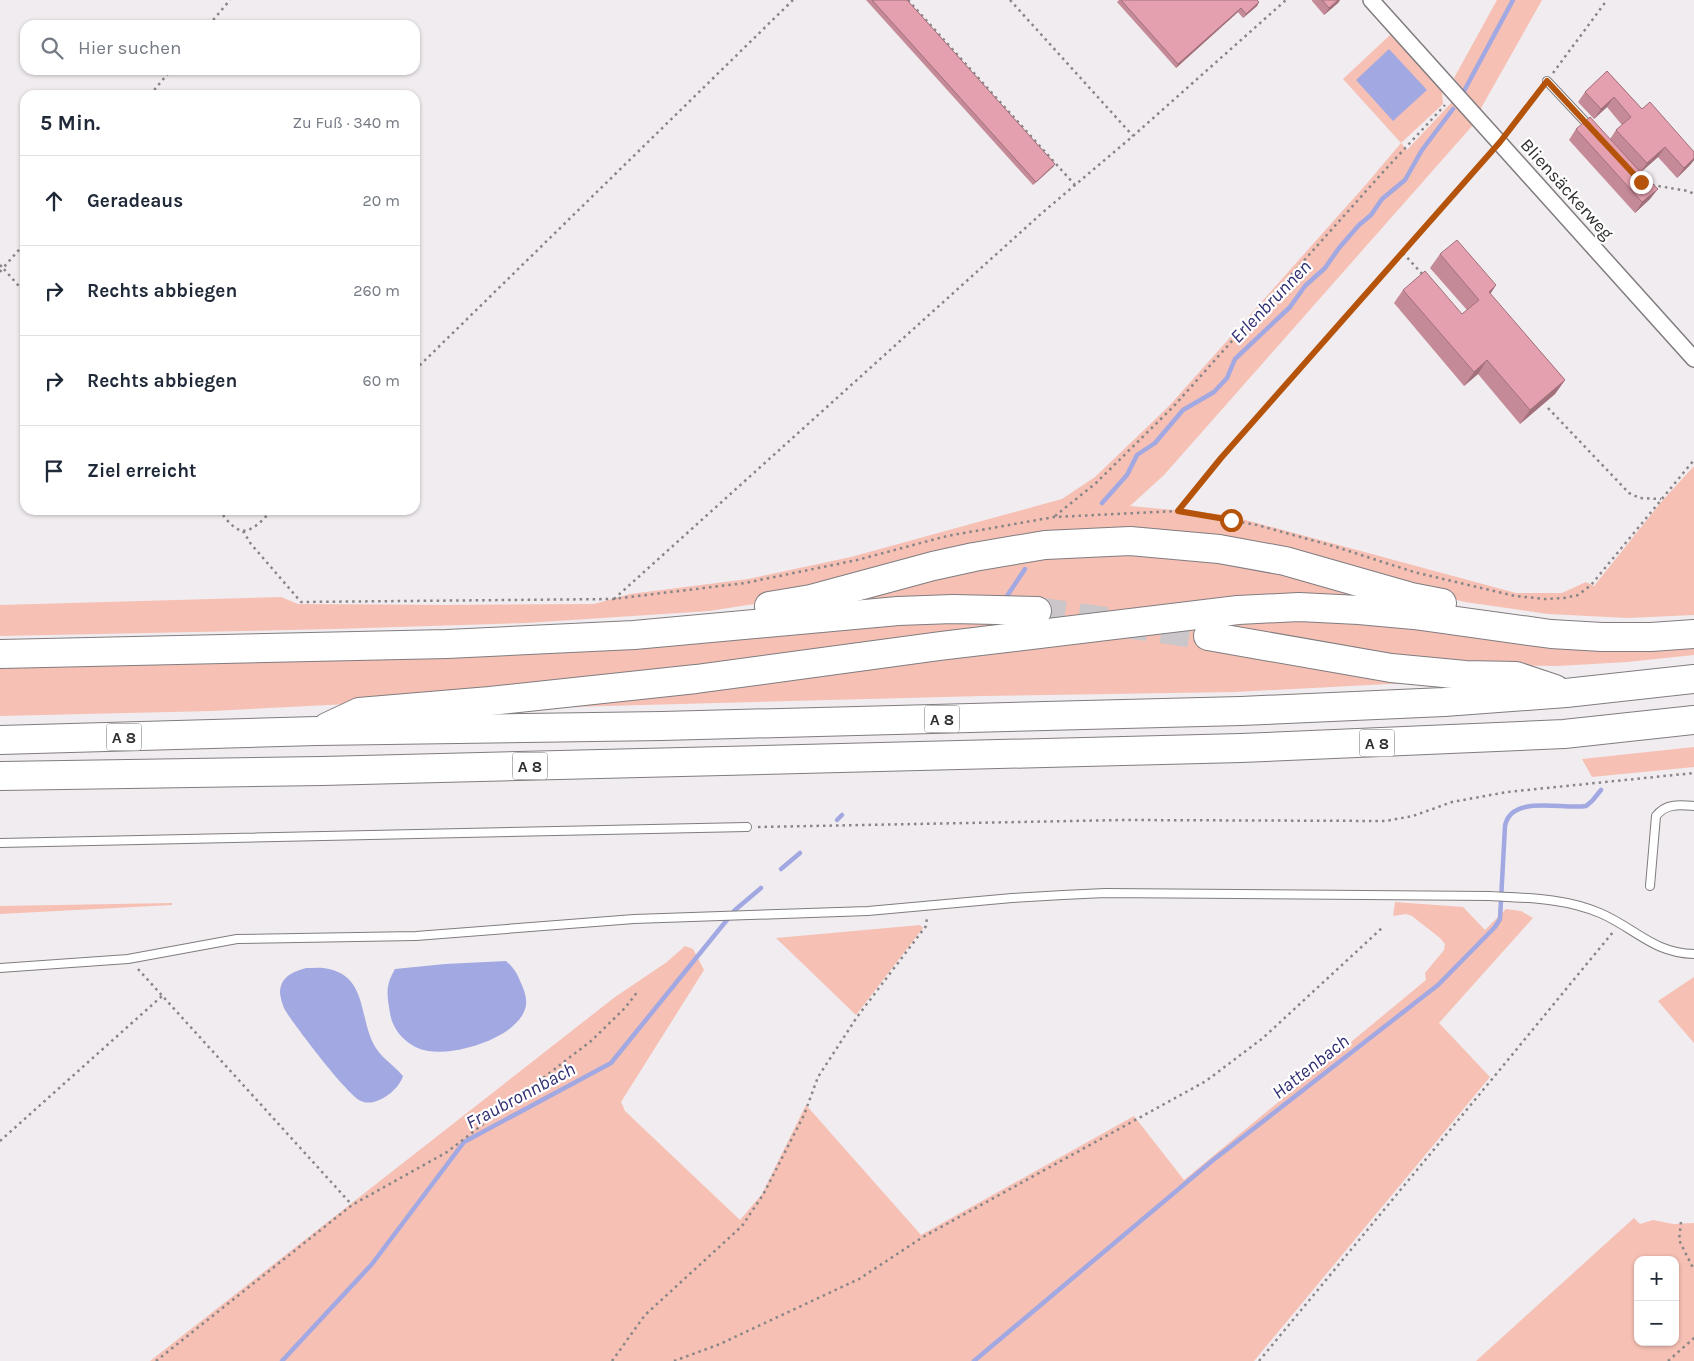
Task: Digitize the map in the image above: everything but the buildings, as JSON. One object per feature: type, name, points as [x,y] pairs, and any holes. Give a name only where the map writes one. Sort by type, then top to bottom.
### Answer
[{"type":"highway","points":[[694,630],[743,611],[811,599],[974,556],[1045,545],[1130,541],[1219,549],[1285,561],[1411,597],[1466,609],[1503,628]]},
{"type":"highway","name":"A 8","points":[[317,731],[359,712],[490,701],[696,679],[940,646],[1238,610],[1298,608],[1359,610],[1414,615],[1551,634],[1602,637],[1651,637],[1694,634]]},
{"type":"highway","points":[[0,654],[447,644],[694,630],[898,611],[1037,611]]},
{"type":"highway","name":"A 8","points":[[1208,636],[1391,668],[1465,675],[1516,676],[1566,692]]},
{"type":"highway","name":"A 8","points":[[0,740],[317,731],[652,726],[1139,714],[1444,702],[1694,679]]},
{"type":"highway","name":"A 8","points":[[0,776],[461,768],[1241,748],[1564,734],[1694,720]]},
{"type":"street","name":"Bliensäckerweg","points":[[1371,0],[1694,359]]},
{"type":"lane","points":[[1547,81],[1594,132]]},
{"type":"lane","points":[[1650,886],[1656,816],[1660,810],[1667,806],[1694,806]]},
{"type":"lane","points":[[0,843],[746,827]]},
{"type":"lane","points":[[0,968],[128,959],[237,939],[416,936],[573,922],[868,912],[1012,898],[1105,894],[1490,896],[1540,898],[1572,903],[1601,913],[1659,947],[1678,953],[1694,954]]},
{"type":"path","points":[[213,20],[230,0]]},
{"type":"path","points":[[420,365],[793,0]]},
{"type":"path","points":[[908,0],[1075,185]]},
{"type":"path","points":[[1010,0],[1134,136]]},
{"type":"path","points":[[613,599],[1075,185],[1134,136],[1286,0]]},
{"type":"path","points":[[1178,511],[1228,450],[1500,142],[1607,0]]},
{"type":"path","points":[[154,90],[167,75]]},
{"type":"path","points":[[1054,517],[1096,483],[1173,407],[1378,178],[1456,94]]},
{"type":"path","points":[[1649,184],[1694,194]]},
{"type":"path","points":[[0,272],[20,249]]},
{"type":"path","points":[[1403,253],[1428,281]]},
{"type":"path","points":[[0,265],[20,287]]},
{"type":"path","points":[[1548,408],[1629,493],[1640,498],[1661,499]]},
{"type":"path","points":[[243,531],[251,544],[301,602],[613,599],[745,583],[857,560],[947,536],[1054,517],[1178,511],[1257,525],[1333,546],[1414,572],[1515,596],[1545,599],[1564,598],[1578,594],[1591,585],[1694,460]]},
{"type":"path","points":[[223,515],[236,529],[243,531],[254,528],[267,515]]},
{"type":"path","points":[[746,827],[1124,820],[1385,821],[1413,816],[1452,802],[1507,792],[1694,773]]},
{"type":"path","points":[[1259,1361],[1620,923]]},
{"type":"path","points":[[612,1361],[645,1315],[742,1226],[763,1195],[800,1123],[818,1077],[857,1017],[926,926]]},
{"type":"path","points":[[674,1361],[720,1344],[859,1279],[923,1237],[1206,1082],[1262,1038],[1383,927]]},
{"type":"path","points":[[128,959],[352,1205]]},
{"type":"path","points":[[156,1361],[352,1205],[446,1152],[591,1041],[625,1008],[638,991]]},
{"type":"path","points":[[0,1142],[162,996]]},
{"type":"path","points":[[1681,1222],[1679,1240],[1694,1270]]},
{"type":"path","points":[[1668,1361],[1694,1338]]},
{"type":"shaded area","points":[[1497,0],[1542,0],[1480,110],[1454,78]]},
{"type":"shaded area","points":[[1391,34],[1442,91],[1443,104],[1401,143],[1343,79]]},
{"type":"shaded area","points":[[1453,101],[1473,125],[1164,475],[1130,506],[1227,515],[1516,593],[1562,593],[1586,582],[1594,586],[1662,501],[1694,466],[1694,615],[1628,618],[1548,614],[1465,602],[1188,537],[709,611],[526,623],[0,636],[0,605],[281,597],[298,604],[594,604],[630,594],[748,579],[851,557],[1062,499],[1095,477],[1169,406],[1401,143],[1407,150]]},
{"type":"shaded area","points":[[1080,550],[1219,556],[1393,600],[428,700],[212,711],[0,716],[0,663],[817,609],[916,577]]},
{"type":"shaded area","points":[[1313,617],[1694,644],[1694,655],[1627,662],[1558,666],[1497,665],[1426,682],[1235,692],[982,696],[569,707],[569,705],[1230,620]]},
{"type":"shaded area","points":[[1694,747],[1694,767],[1592,777],[1582,759]]},
{"type":"shaded area","points":[[1395,902],[1463,907],[1485,930],[1506,909],[1521,911],[1533,918],[1439,1023],[1490,1077],[1254,1361],[150,1361],[615,997],[667,962],[685,946],[693,949],[704,970],[621,1102],[625,1111],[740,1220],[762,1194],[806,1105],[921,1235],[1134,1116],[1184,1180],[1426,980],[1425,973],[1444,950],[1445,944],[1412,916],[1406,914],[1393,916]]},
{"type":"shaded area","points":[[172,903],[172,905],[0,914],[0,906]]},
{"type":"shaded area","points":[[920,925],[923,928],[856,1015],[776,938]]},
{"type":"shaded area","points":[[1694,977],[1694,1043],[1658,1001]]},
{"type":"shaded area","points":[[1634,1218],[1640,1224],[1653,1220],[1673,1224],[1694,1223],[1694,1361],[1476,1361]]},
{"type":"water","points":[[1389,49],[1427,90],[1393,121],[1356,80]]},
{"type":"water","points":[[506,961],[520,979],[526,1005],[522,1016],[513,1026],[500,1035],[470,1047],[440,1052],[415,1047],[403,1038],[395,1027],[390,1013],[388,991],[395,969]]},
{"type":"water","points":[[306,968],[326,968],[341,973],[355,988],[360,998],[368,1030],[375,1047],[403,1076],[397,1087],[380,1100],[367,1103],[354,1096],[322,1059],[285,1010],[280,994],[285,978],[292,973]]},
{"type":"waterway","name":"Erlenbrunnen","points":[[1464,91],[1513,0]]},
{"type":"waterway","name":"Erlenbrunnen","points":[[1102,503],[1127,475],[1137,455],[1155,443],[1183,410],[1214,392],[1227,378],[1235,359],[1290,307],[1305,286],[1325,268],[1339,248],[1359,225],[1371,215],[1382,199],[1405,180],[1422,150],[1453,109]]},
{"type":"waterway","name":"Erlenbrunnen","points":[[1007,596],[1025,569]]},
{"type":"waterway","name":"Hattenbach","points":[[974,1361],[1212,1161],[1438,985],[1495,927],[1500,919],[1505,826],[1509,816],[1517,810],[1527,807],[1586,806],[1601,790]]},
{"type":"waterway","name":"Fraubronnbach","points":[[837,820],[842,815]]},
{"type":"waterway","name":"Fraubronnbach","points":[[781,869],[800,853]]},
{"type":"waterway","name":"Fraubronnbach","points":[[282,1361],[372,1264],[464,1142],[611,1063],[735,910],[761,888]]},
{"type":"tunnel","points":[[1037,611],[1208,636]]},
{"type":"route","points":[[1231,520],[1178,511],[1221,458],[1500,142],[1547,81],[1641,182]]}]
